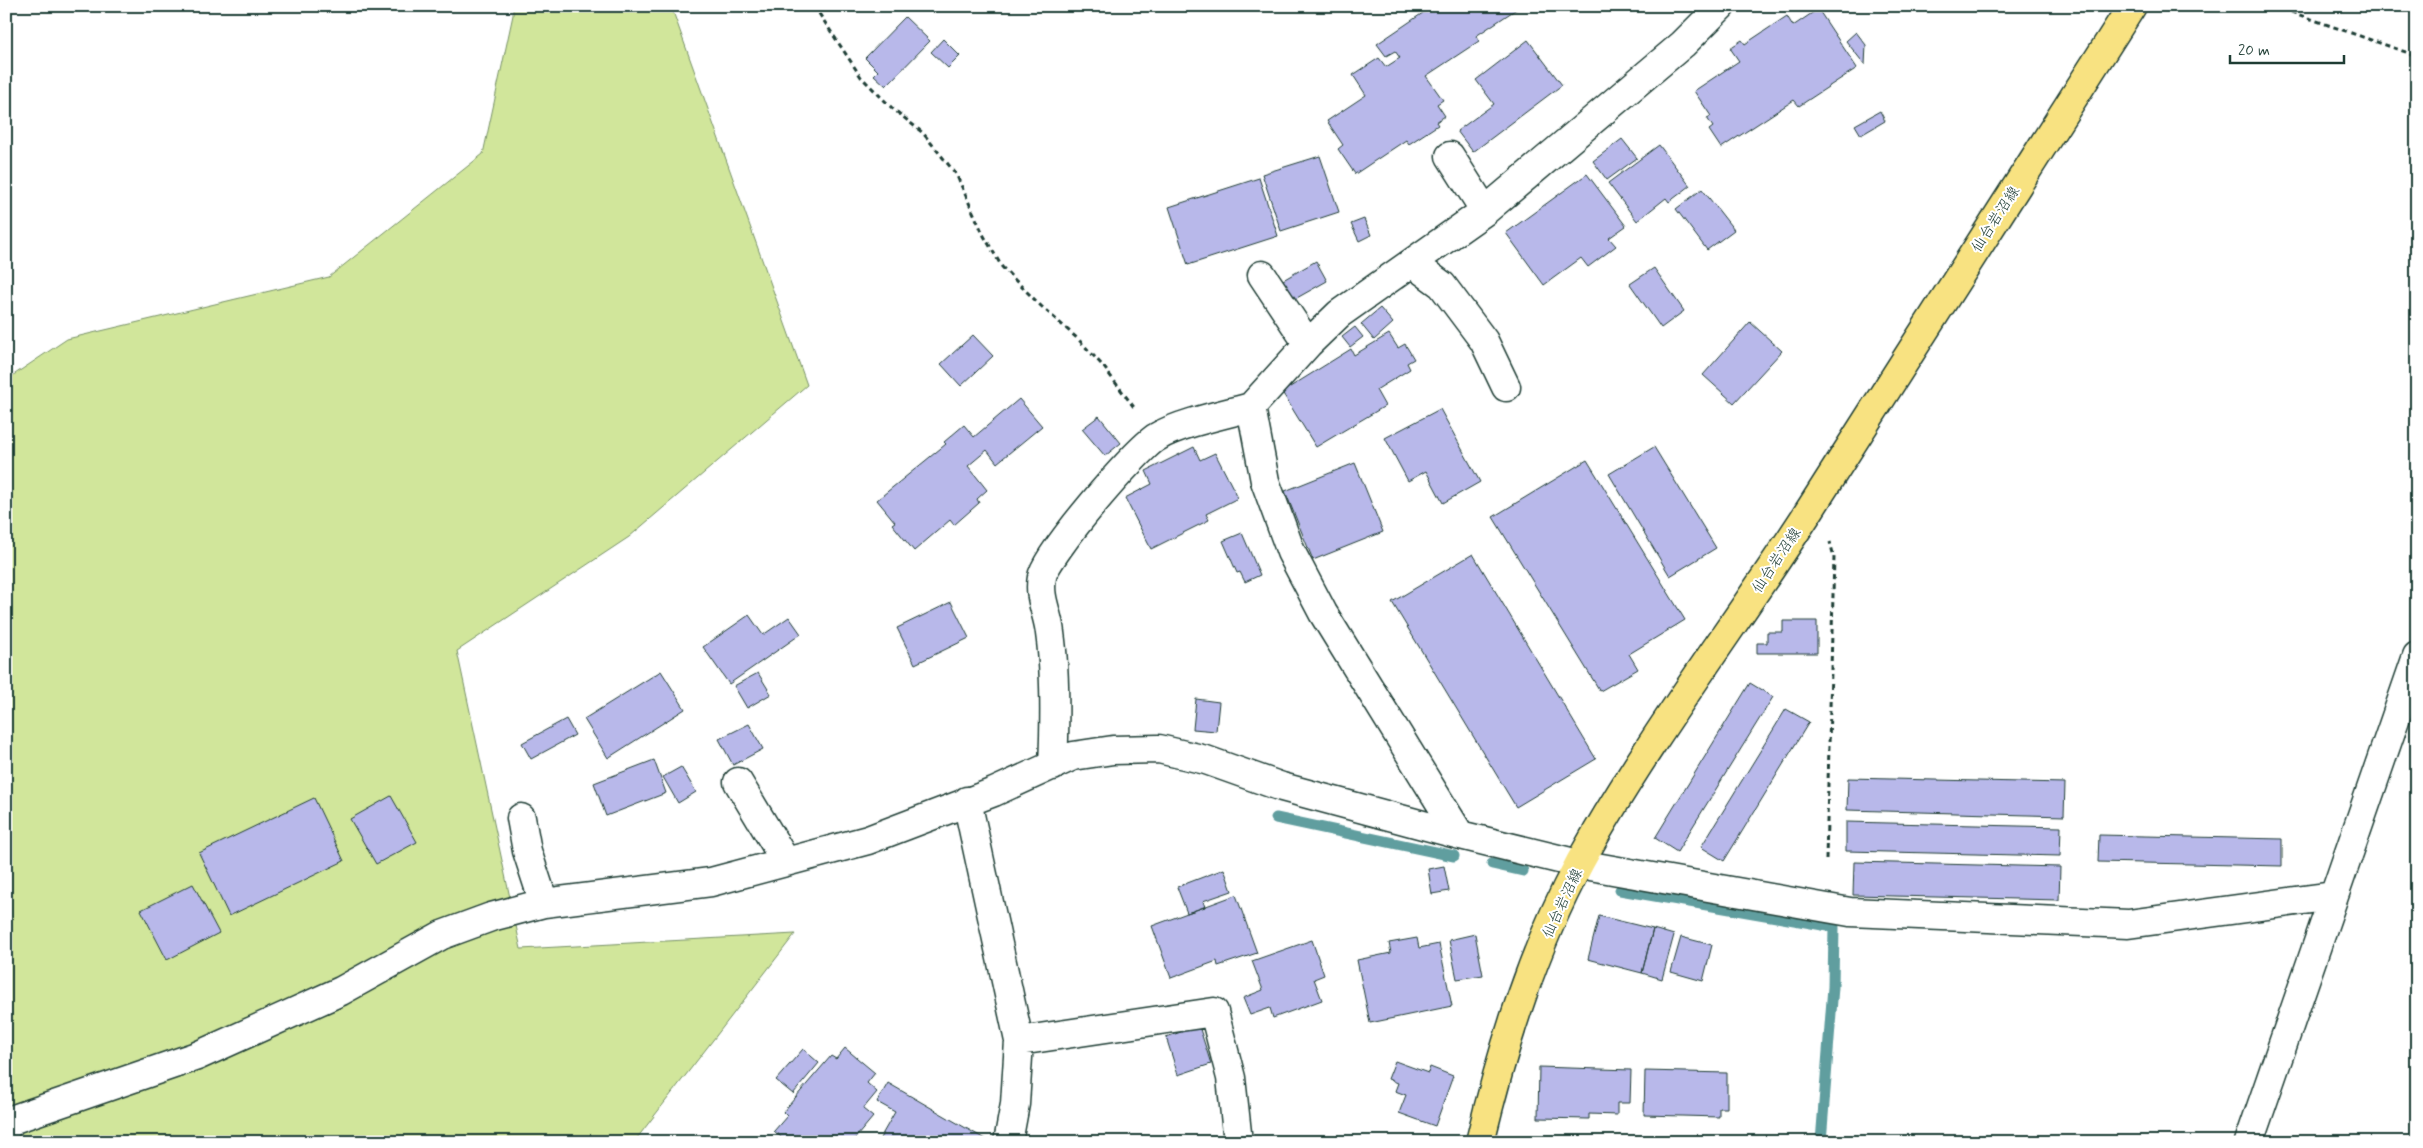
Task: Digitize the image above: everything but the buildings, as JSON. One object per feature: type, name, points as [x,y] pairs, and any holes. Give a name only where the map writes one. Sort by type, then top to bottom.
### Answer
[{"type":"main road","name":"仙台岩沼線","points":[[1480,1142],[1506,1047],[1524,991],[1549,928],[1579,864],[1634,774],[1810,510],[2132,6]]},
{"type":"street","points":[[1053,766],[1055,722],[1050,632],[1042,602],[1042,575],[1052,556],[1079,519],[1156,437],[1251,407],[1308,344],[1339,314],[1486,211],[1683,44],[1721,6]]},
{"type":"street","points":[[1450,156],[1486,211]]},
{"type":"street","points":[[1412,263],[1442,285],[1484,341],[1506,387]]},
{"type":"street","points":[[1262,276],[1308,344]]},
{"type":"street","points":[[1251,407],[1265,481],[1291,552],[1324,612],[1460,835]]},
{"type":"street","points":[[2249,1142],[2417,656]]},
{"type":"street","points":[[6,1128],[14,1119],[206,1052],[341,991],[442,935],[491,918],[544,903],[711,882],[868,840],[966,801],[994,792],[1073,756],[1113,750],[1160,749],[1206,760],[1282,787],[1460,835],[1579,864],[1850,912],[2002,921],[2128,924],[2334,896]]},
{"type":"street","points":[[738,782],[786,862]]},
{"type":"street","points":[[966,801],[1019,1040],[1015,1104],[1008,1142]]},
{"type":"street","points":[[521,818],[527,850],[544,903]]},
{"type":"street","points":[[1019,1040],[1214,1012],[1231,1078],[1238,1142]]},
{"type":"path","points":[[814,6],[861,77],[892,108],[923,134],[956,174],[984,236],[1002,267],[1103,366],[1156,437]]},
{"type":"path","points":[[2274,6],[2417,56]]},
{"type":"path","points":[[1810,510],[1828,538],[1834,557],[1826,859]]},
{"type":"green space","points":[[513,6],[671,6],[807,385],[629,537],[457,651],[521,949],[795,934],[634,1142],[6,1142],[6,380],[67,339],[329,277],[483,154],[513,15]]},
{"type":"waterway","points":[[1276,818],[1454,856]]},
{"type":"waterway","points":[[1492,864],[1523,871]]},
{"type":"waterway","points":[[1620,890],[1834,927],[1833,987],[1821,1142]]}]
